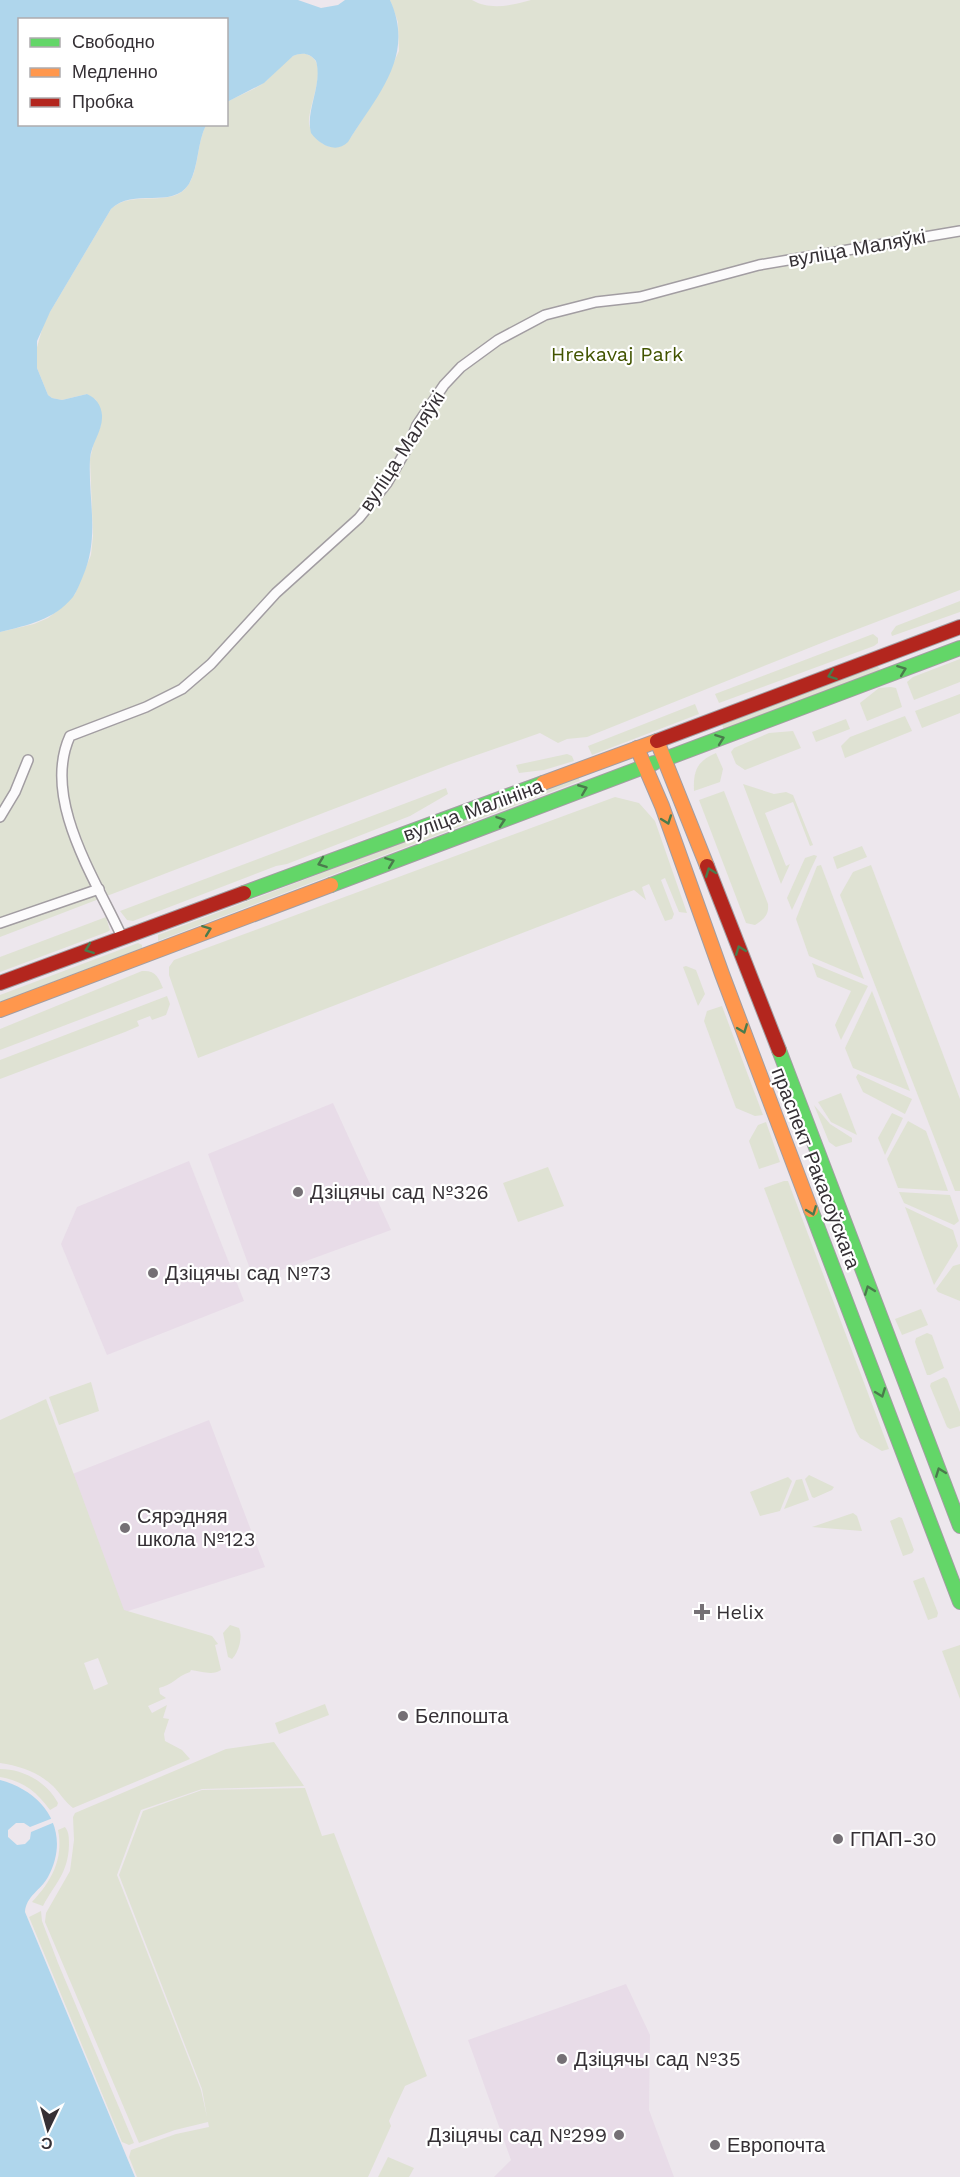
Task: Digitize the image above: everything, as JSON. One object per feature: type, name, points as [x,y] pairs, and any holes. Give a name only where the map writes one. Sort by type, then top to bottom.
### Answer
[{"type":"main road","name":"вуліца Малініна","points":[[0,983],[960,627]]},
{"type":"main road","name":"вуліца Малініна","points":[[0,1010],[960,648]]},
{"type":"main road","name":"праспект Ракасоўскага","points":[[657,741],[728,916],[960,1527]]},
{"type":"main road","name":"праспект Ракасоўскага","points":[[637,748],[662,806],[722,974],[960,1602]]},
{"type":"main road","points":[[144,929],[153,951]]},
{"type":"street","name":"вуліца Маляўкі","points":[[122,937],[66,811],[62,790],[63,766],[65,746],[70,736],[146,707],[182,689],[211,664],[276,593],[359,518],[387,483],[429,407],[444,385],[461,367],[507,335],[546,315],[564,309],[596,302],[640,297],[759,265],[960,231]]},
{"type":"street","points":[[0,817],[15,792],[27,760]]},
{"type":"street","points":[[0,922],[99,889]]},
{"type":"shaded area","name":"Дзіцячы сад №326","points":[[333,1103],[391,1230],[254,1280],[208,1154]]},
{"type":"shaded area","name":"Дзіцячы сад №73","points":[[189,1161],[244,1301],[107,1355],[61,1244],[77,1207]]},
{"type":"shaded area","name":"Сярэдняя школа №123","points":[[209,1420],[265,1567],[125,1612],[0,1482],[37,1488]]},
{"type":"shaded area","name":"Дзіцячы сад №35","points":[[626,1984],[650,2035],[649,2110],[674,2177],[494,2177],[511,2160],[468,2040]]},
{"type":"green space","name":"Hrekavaj Park","points":[[390,0],[472,0],[494,6],[531,0],[960,0],[960,590],[587,737],[567,739],[558,743],[540,733],[451,764],[0,937],[0,632],[34,624],[48,618],[75,594],[91,555],[93,536],[90,459],[101,425],[96,400],[87,394],[62,400],[48,395],[37,368],[36,351],[44,322],[111,209],[130,200],[163,198],[182,192],[192,177],[206,126],[228,126],[228,102],[263,83],[293,56],[306,54],[312,57],[318,70],[309,117],[310,128],[314,135],[330,147],[351,137],[379,93],[399,51],[398,22]]},
{"type":"green space","points":[[960,601],[960,612],[892,636],[891,633],[896,626]]},
{"type":"green space","points":[[873,634],[878,638],[878,643],[874,646],[719,703],[715,694]]},
{"type":"green space","points":[[960,659],[960,682],[914,700],[907,682],[913,677]]},
{"type":"green space","points":[[876,665],[880,669],[878,672],[725,732],[722,725]]},
{"type":"green space","points":[[879,688],[896,688],[902,707],[867,721],[860,703]]},
{"type":"green space","points":[[960,694],[960,713],[922,728],[915,711]]},
{"type":"green space","points":[[695,704],[699,714],[592,755],[588,746]]},
{"type":"green space","points":[[905,716],[912,731],[845,758],[841,746],[850,737]]},
{"type":"green space","points":[[846,719],[850,729],[816,742],[812,732]]},
{"type":"green space","points":[[793,731],[801,748],[745,770],[736,764],[731,752],[734,748],[769,733]]},
{"type":"green space","points":[[716,753],[723,769],[720,782],[694,791],[694,778],[700,763]]},
{"type":"green space","points":[[567,754],[572,756],[574,761],[544,770],[519,773],[516,765]]},
{"type":"green space","points":[[578,776],[580,781],[158,941],[158,935]]},
{"type":"green space","points":[[743,784],[774,794],[786,792],[793,795],[813,845],[810,846],[793,802],[765,813],[786,866],[790,864],[781,884]]},
{"type":"green space","points":[[446,788],[448,794],[410,816],[287,864],[276,866],[133,921],[127,920],[120,911]]},
{"type":"green space","points":[[724,791],[768,904],[765,916],[755,925],[746,923],[699,800]]},
{"type":"green space","points":[[615,797],[639,803],[655,821],[687,913],[679,912],[665,878],[661,880],[674,914],[672,919],[665,921],[649,884],[642,887],[646,900],[634,890],[198,1058],[169,975],[169,967],[174,960]]},
{"type":"green space","points":[[862,846],[867,857],[837,869],[833,857]]},
{"type":"green space","points":[[817,856],[792,910],[787,898],[805,858]]},
{"type":"green space","points":[[821,865],[864,979],[809,956],[796,919],[817,866]]},
{"type":"green space","points":[[871,865],[960,1099],[960,1191],[955,1191],[840,895],[853,872]]},
{"type":"green space","points":[[106,917],[110,930],[107,932],[0,972],[0,957]]},
{"type":"green space","points":[[138,943],[142,945],[142,948],[0,1002],[0,995]]},
{"type":"green space","points":[[812,963],[868,986],[841,1040],[835,1025],[851,991],[817,977]]},
{"type":"green space","points":[[683,967],[696,970],[705,994],[698,1006]]},
{"type":"green space","points":[[142,971],[153,973],[163,988],[0,1050],[0,1029]]},
{"type":"green space","points":[[872,991],[910,1091],[853,1068],[845,1048]]},
{"type":"green space","points":[[167,996],[170,1004],[166,1015],[152,1020],[150,1016],[137,1021],[139,1026],[125,1032],[0,1079],[0,1060]]},
{"type":"green space","points":[[722,1006],[763,1115],[755,1116],[736,1108],[704,1021],[707,1011]]},
{"type":"green space","points":[[858,1074],[912,1099],[905,1114],[863,1092],[856,1077]]},
{"type":"green space","points":[[841,1093],[857,1135],[831,1122],[818,1102]]},
{"type":"green space","points":[[814,1105],[830,1124],[852,1138],[852,1142],[836,1147],[829,1142]]},
{"type":"green space","points":[[892,1113],[903,1118],[885,1155],[878,1138]]},
{"type":"green space","points":[[908,1121],[926,1131],[948,1191],[898,1188],[887,1159]]},
{"type":"green space","points":[[766,1122],[780,1162],[759,1169],[749,1141],[758,1125]]},
{"type":"green space","points":[[548,1167],[564,1206],[518,1222],[503,1183]]},
{"type":"green space","points":[[788,1181],[889,1449],[882,1451],[860,1438],[856,1431],[764,1188]]},
{"type":"green space","points":[[899,1192],[950,1195],[959,1221],[954,1225],[904,1203]]},
{"type":"green space","points":[[905,1207],[953,1230],[958,1246],[934,1285]]},
{"type":"green space","points":[[960,1264],[960,1301],[936,1289],[953,1266]]},
{"type":"green space","points":[[921,1309],[928,1325],[902,1335],[895,1319]]},
{"type":"green space","points":[[927,1333],[932,1335],[944,1368],[930,1375],[927,1375],[915,1342],[916,1338]]},
{"type":"green space","points":[[944,1377],[947,1379],[960,1412],[960,1426],[950,1429],[947,1427],[930,1386],[931,1383]]},
{"type":"green space","points":[[91,1382],[99,1411],[59,1425],[49,1397]]},
{"type":"green space","points":[[46,1399],[124,1610],[212,1636],[218,1644],[215,1645],[221,1670],[210,1673],[191,1670],[159,1688],[160,1694],[166,1698],[148,1706],[152,1713],[167,1705],[163,1718],[169,1719],[164,1734],[165,1741],[182,1750],[190,1759],[73,1808],[53,1786],[35,1773],[0,1763],[0,1420]],"holes":[[[98,1658],[108,1684],[94,1690],[84,1663]]]},
{"type":"green space","points":[[809,1475],[834,1487],[814,1498],[805,1479]]},
{"type":"green space","points":[[788,1477],[792,1481],[780,1511],[760,1516],[750,1492]]},
{"type":"green space","points":[[802,1479],[809,1500],[784,1509],[796,1480]]},
{"type":"green space","points":[[853,1513],[857,1516],[862,1531],[812,1527]]},
{"type":"green space","points":[[902,1518],[914,1550],[903,1556],[890,1521]]},
{"type":"green space","points":[[924,1577],[938,1613],[937,1617],[928,1620],[913,1581]]},
{"type":"green space","points":[[230,1625],[239,1628],[241,1635],[232,1659],[228,1657],[223,1633]]},
{"type":"green space","points":[[960,1645],[960,1699],[942,1651]]},
{"type":"green space","points":[[325,1704],[329,1715],[279,1734],[275,1723]]},
{"type":"green space","points":[[274,1742],[304,1786],[202,1789],[141,1810],[117,1875],[201,2090],[207,2117],[202,2089],[119,1875],[143,1811],[202,1790],[305,1788],[322,1836],[334,1833],[427,2076],[405,2086],[389,2121],[391,2126],[368,2177],[137,2177],[129,2157],[131,2150],[176,2134],[209,2127],[208,2122],[175,2130],[139,2143],[45,1922],[46,1913],[70,1871],[74,1840],[73,1817],[75,1813],[226,1749]]},
{"type":"green space","points":[[0,1769],[17,1771],[34,1778],[48,1789],[58,1803],[57,1806],[50,1810],[40,1797],[28,1788],[16,1781],[0,1777]]},
{"type":"green space","points":[[65,1827],[69,1840],[66,1864],[43,1906],[32,1902],[45,1886],[54,1869],[59,1851],[58,1830]]},
{"type":"green space","points":[[41,1911],[42,1921],[58,1963],[134,2143],[129,2145],[122,2142],[29,1917]]},
{"type":"green space","points":[[388,2157],[414,2168],[409,2177],[378,2177]]},
{"type":"water","points":[[0,0],[298,0],[321,8],[338,5],[345,0],[390,0],[397,21],[396,58],[380,92],[348,142],[343,146],[333,148],[323,144],[311,133],[310,115],[318,70],[314,58],[308,55],[293,56],[264,83],[228,101],[228,18],[18,18],[18,126],[206,126],[192,177],[182,192],[163,198],[130,199],[111,209],[50,312],[37,341],[37,368],[48,395],[62,400],[87,394],[98,402],[101,411],[101,426],[90,459],[91,547],[78,587],[66,605],[40,620],[0,632]]},
{"type":"water","points":[[0,1780],[30,1794],[41,1804],[50,1816],[55,1830],[57,1845],[55,1860],[48,1877],[31,1897],[25,1912],[135,2177],[0,2177]]},
{"type":"pier","points":[[53,1818],[55,1822],[31,1832],[30,1839],[25,1844],[17,1845],[8,1837],[8,1830],[16,1823],[24,1823],[30,1827]]},
{"type":"traffic: fast","points":[[665,759],[960,648]]},
{"type":"traffic: fast","points":[[331,885],[654,763]]},
{"type":"traffic: fast","points":[[244,893],[543,783]]},
{"type":"traffic: fast","points":[[779,1050],[960,1526]]},
{"type":"traffic: fast","points":[[811,1210],[960,1602]]},
{"type":"traffic: slow","points":[[543,783],[657,741],[707,866]]},
{"type":"traffic: slow","points":[[637,748],[662,806],[722,974],[811,1210]]},
{"type":"traffic: slow","points":[[0,1010],[331,885]]},
{"type":"traffic: jam","points":[[657,741],[960,627]]},
{"type":"traffic: jam","points":[[707,866],[779,1050]]},
{"type":"traffic: jam","points":[[0,983],[244,893]]},
{"type":"place","name":"Дзіцячы сад №326","points":[[298,1192]]},
{"type":"place","name":"Дзіцячы сад №73","points":[[153,1273]]},
{"type":"place","name":"Сярэдняя школа №123","points":[[125,1528]]},
{"type":"place","name":"Helix","points":[[702,1612]]},
{"type":"place","name":"Белпошта","points":[[403,1716]]},
{"type":"place","name":"ГПАП-30","points":[[838,1839]]},
{"type":"place","name":"Дзіцячы сад №35","points":[[562,2059]]},
{"type":"place","name":"Дзіцячы сад №299","points":[[619,2135]]},
{"type":"place","name":"Европочта","points":[[715,2145]]}]
